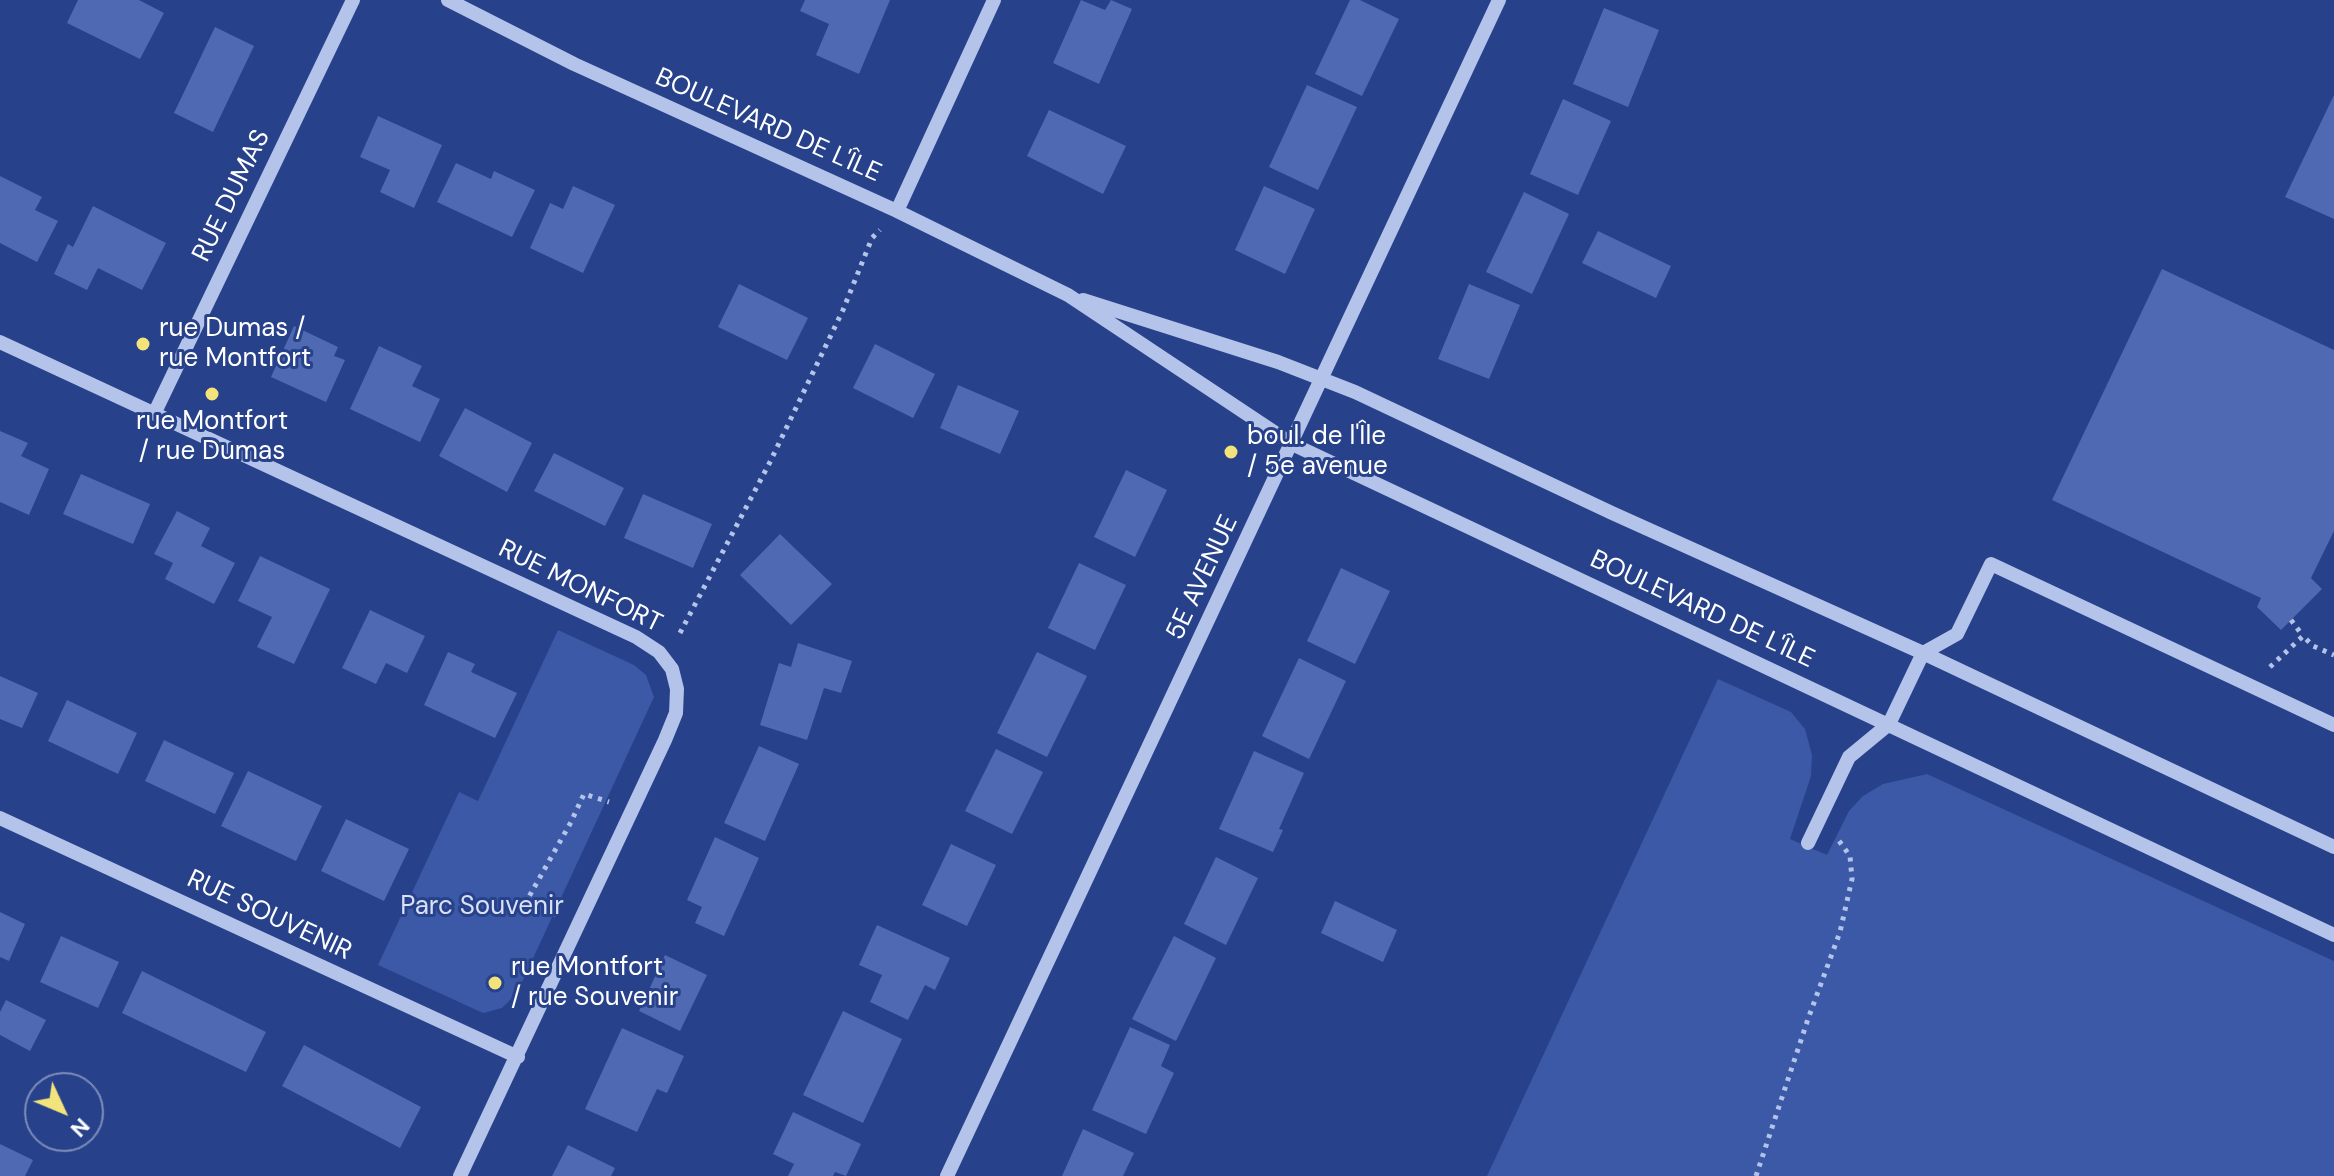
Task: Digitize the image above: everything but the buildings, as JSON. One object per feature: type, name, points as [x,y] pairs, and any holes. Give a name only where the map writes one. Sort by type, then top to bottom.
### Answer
[{"type":"street","name":"RUE DUMAS","points":[[155,412],[353,0]]},
{"type":"street","name":"BOULEVARD DE L'ÎLE","points":[[448,0],[626,89],[897,211],[1068,295],[1292,444],[2334,935]]},
{"type":"street","points":[[897,211],[994,0]]},
{"type":"street","name":"5E AVENUE","points":[[947,1176],[1499,0]]},
{"type":"street","name":"BOULEVARD DE L'ÎLE","points":[[1068,295],[1323,378],[1923,653],[2334,847]]},
{"type":"street","name":"RUE MONFORT","points":[[0,342],[636,637],[659,652],[672,669],[677,689],[676,713],[460,1176]]},
{"type":"street","points":[[1808,843],[1849,757],[1889,724],[1923,653],[1957,634],[1991,564],[2334,725]]},
{"type":"street","name":"RUE SOUVENIR","points":[[0,818],[518,1057]]},
{"type":"path","points":[[680,633],[770,462],[843,310],[872,238]]},
{"type":"path","points":[[2291,620],[2313,646],[2334,655]]},
{"type":"path","points":[[2266,670],[2303,636]]},
{"type":"path","points":[[579,925],[526,902],[584,794],[633,810]]},
{"type":"path","points":[[1756,1176],[1840,932],[1852,879],[1850,856],[1839,840],[1817,823]]},
{"type":"green space","name":"Parc Souvenir","points":[[558,630],[634,665],[646,675],[654,697],[517,993],[502,1008],[483,1013],[378,965],[459,792],[478,801]]},
{"type":"green space","points":[[1718,679],[1791,712],[1805,729],[1812,755],[1811,776],[1790,839],[1827,855],[1849,811],[1863,796],[1883,784],[1927,774],[2334,961],[2334,1176],[1487,1176]]},
{"type":"place","name":"rue Dumas / rue Montfort","points":[[143,344]]},
{"type":"place","name":"rue Montfort / rue Dumas","points":[[212,394]]},
{"type":"place","name":"boul. de l'Île / 5e avenue","points":[[1231,452]]},
{"type":"place","name":"rue Montfort / rue Souvenir","points":[[495,983]]}]
